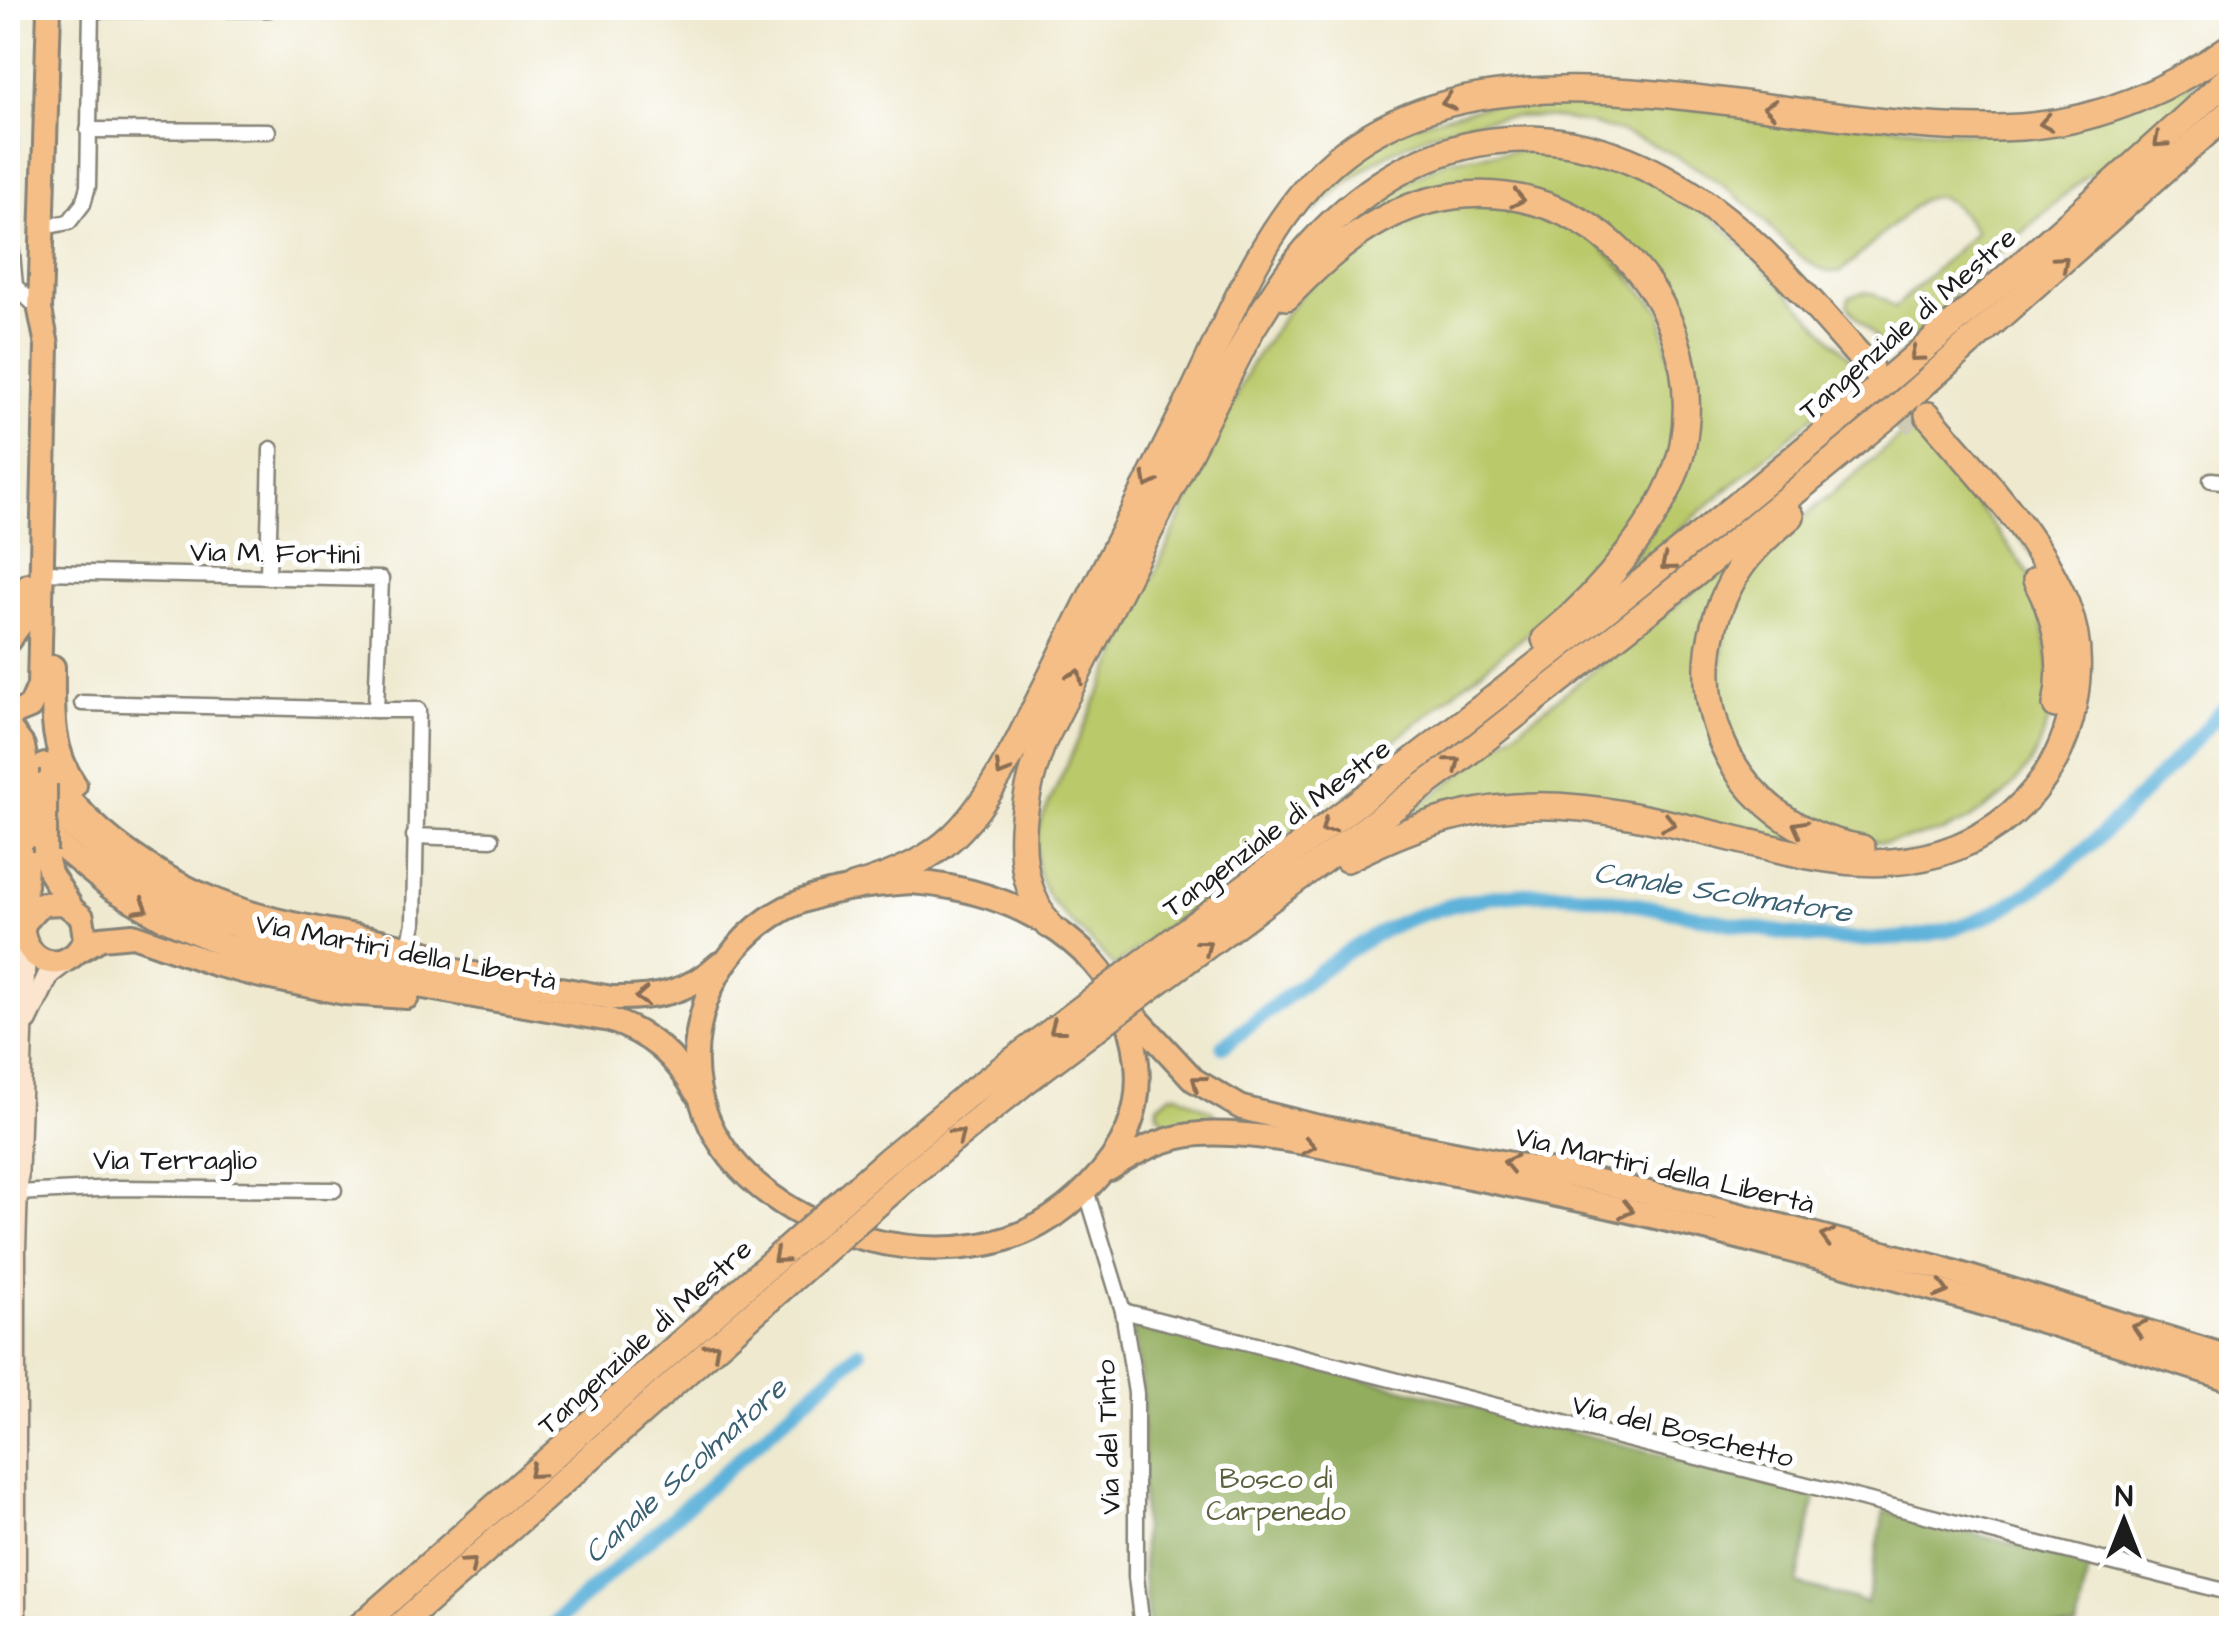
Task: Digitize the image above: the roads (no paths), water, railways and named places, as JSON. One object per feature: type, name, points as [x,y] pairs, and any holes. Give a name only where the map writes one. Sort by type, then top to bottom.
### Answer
[{"type":"highway","points":[[854,887],[894,875],[930,858],[980,806],[1017,744],[1249,278],[1278,228],[1310,185],[1373,134],[1429,107],[1480,93],[1556,86],[1665,94],[1900,126],[2036,126],[2146,96],[2232,46]]},
{"type":"highway","name":"Tangenziale di Mestre","points":[[397,1628],[905,1179],[1141,979],[1718,524],[1986,296],[2232,75]]},
{"type":"highway","name":"Tangenziale di Mestre","points":[[358,1628],[887,1161],[965,1097],[1263,903],[1456,762],[1891,413],[2232,110]]},
{"type":"highway","points":[[1049,925],[1031,892],[1023,860],[1026,808],[1035,764],[1225,376],[1292,267],[1352,205],[1396,174],[1431,155],[1471,143],[1512,138],[1547,139],[1600,150],[1646,169],[1722,217],[1768,256],[1876,364],[1777,244],[1704,184],[1646,152],[1602,135],[1541,122],[1493,122],[1456,130],[1395,156],[1358,179],[1324,208],[1241,312],[1192,393]]},
{"type":"highway","points":[[1225,376],[1287,297],[1344,243],[1408,208],[1466,194],[1503,195],[1539,203],[1599,232],[1648,280],[1671,326],[1684,385],[1685,423],[1678,461],[1655,512],[1572,616],[1414,744],[1372,794]]},
{"type":"highway","points":[[1263,903],[1405,831],[1452,816],[1515,805],[1557,804],[1608,810],[1799,854],[1886,863],[1942,854],[1965,846],[2005,822],[2036,791],[2063,742],[2078,677],[2076,640],[2067,606],[2041,556],[2010,514],[1923,421],[2038,582],[2058,640],[2058,696],[2042,752],[2003,802],[1952,835],[1911,846],[1862,848],[1838,844],[1790,824],[1752,792],[1725,751],[1715,726],[1708,690],[1710,649],[1726,594],[1750,554],[1869,448],[1891,413]]},
{"type":"main road","points":[[8,641],[22,622],[28,592],[50,8]]},
{"type":"main road","points":[[41,319],[47,345],[42,572],[33,779],[24,831],[45,856]]},
{"type":"main road","points":[[42,572],[50,589],[53,613],[53,727],[62,764],[83,795],[166,875]]},
{"type":"main road","points":[[8,654],[27,660],[38,686],[26,710],[8,716]]},
{"type":"main road","points":[[8,726],[23,746],[33,779],[50,874],[84,922],[86,934],[73,956]]},
{"type":"main road","points":[[33,779],[59,788],[128,852],[218,901],[272,920],[366,936],[414,956]]},
{"type":"main road","name":"Via Martiri della Libertà","points":[[33,779],[63,822],[142,883],[213,918],[271,937],[414,956],[508,980],[612,998],[658,996],[698,980],[774,916],[817,896],[854,887],[911,882],[958,888],[1008,902],[1049,925],[1094,961],[1138,1024],[1175,1063],[1216,1095],[1242,1108],[1716,1209],[1938,1267],[2232,1358]]},
{"type":"main road","name":"Via Martiri della Libertà","points":[[8,803],[45,856],[162,918],[226,946],[305,966],[610,1020],[646,1036],[676,1061],[730,1156],[770,1195],[824,1226],[882,1245],[950,1248],[1014,1237],[1056,1217],[1090,1186],[1139,1151],[1178,1136],[1237,1134],[1584,1200],[1746,1238],[1950,1292],[2232,1380]]},
{"type":"main road","points":[[24,1031],[21,1012],[25,932],[45,856]]},
{"type":"main road","points":[[25,932],[36,907],[46,902],[70,905]]},
{"type":"main road","points":[[25,932],[42,960],[73,956]]},
{"type":"main road","points":[[15,1628],[11,1249],[17,1193],[12,1081],[24,1031],[48,974],[102,938],[134,935],[236,970],[346,992],[478,1008],[535,1007]]},
{"type":"main road","points":[[703,1104],[697,1065],[700,1022],[708,994],[728,956]]},
{"type":"main road","points":[[1090,1186],[1124,1141],[1139,1097],[1134,1040],[1118,996]]},
{"type":"street","points":[[44,227],[68,222],[83,204],[88,186],[91,9],[269,9]]},
{"type":"street","points":[[88,130],[268,131]]},
{"type":"street","points":[[8,211],[11,286],[41,319]]},
{"type":"street","points":[[11,286],[42,284]]},
{"type":"street","points":[[268,577],[271,449]]},
{"type":"street","points":[[2210,480],[2232,482]]},
{"type":"street","name":"Via M. Fortini","points":[[42,572],[381,579],[376,710]]},
{"type":"street","points":[[82,703],[418,710],[414,956]]},
{"type":"street","points":[[414,836],[491,839]]},
{"type":"street","name":"Via del Tinto","points":[[1090,1186],[1123,1311],[1136,1393],[1136,1577],[1142,1628]]},
{"type":"street","name":"Via Terraglio","points":[[17,1193],[117,1188],[334,1190]]},
{"type":"street","name":"Via del Boschetto","points":[[1123,1311],[2232,1593]]},
{"type":"waterway","points":[[8,146],[16,145],[13,8]]},
{"type":"waterway","points":[[8,394],[16,505]]},
{"type":"waterway","name":"Canale Scolmatore","points":[[1223,1046],[1366,940],[1417,916],[1495,897],[1527,893],[1580,895],[1815,937],[1903,938],[1947,930],[1989,915],[2055,874],[2118,819],[2232,701]]},
{"type":"waterway","name":"Canale Scolmatore","points":[[549,1628],[859,1352]]},
{"type":"tunnel","points":[[1886,388],[1917,426]]},
{"type":"park label","name":"Bosco di Carpenedo","points":[[1276,1494]]}]
